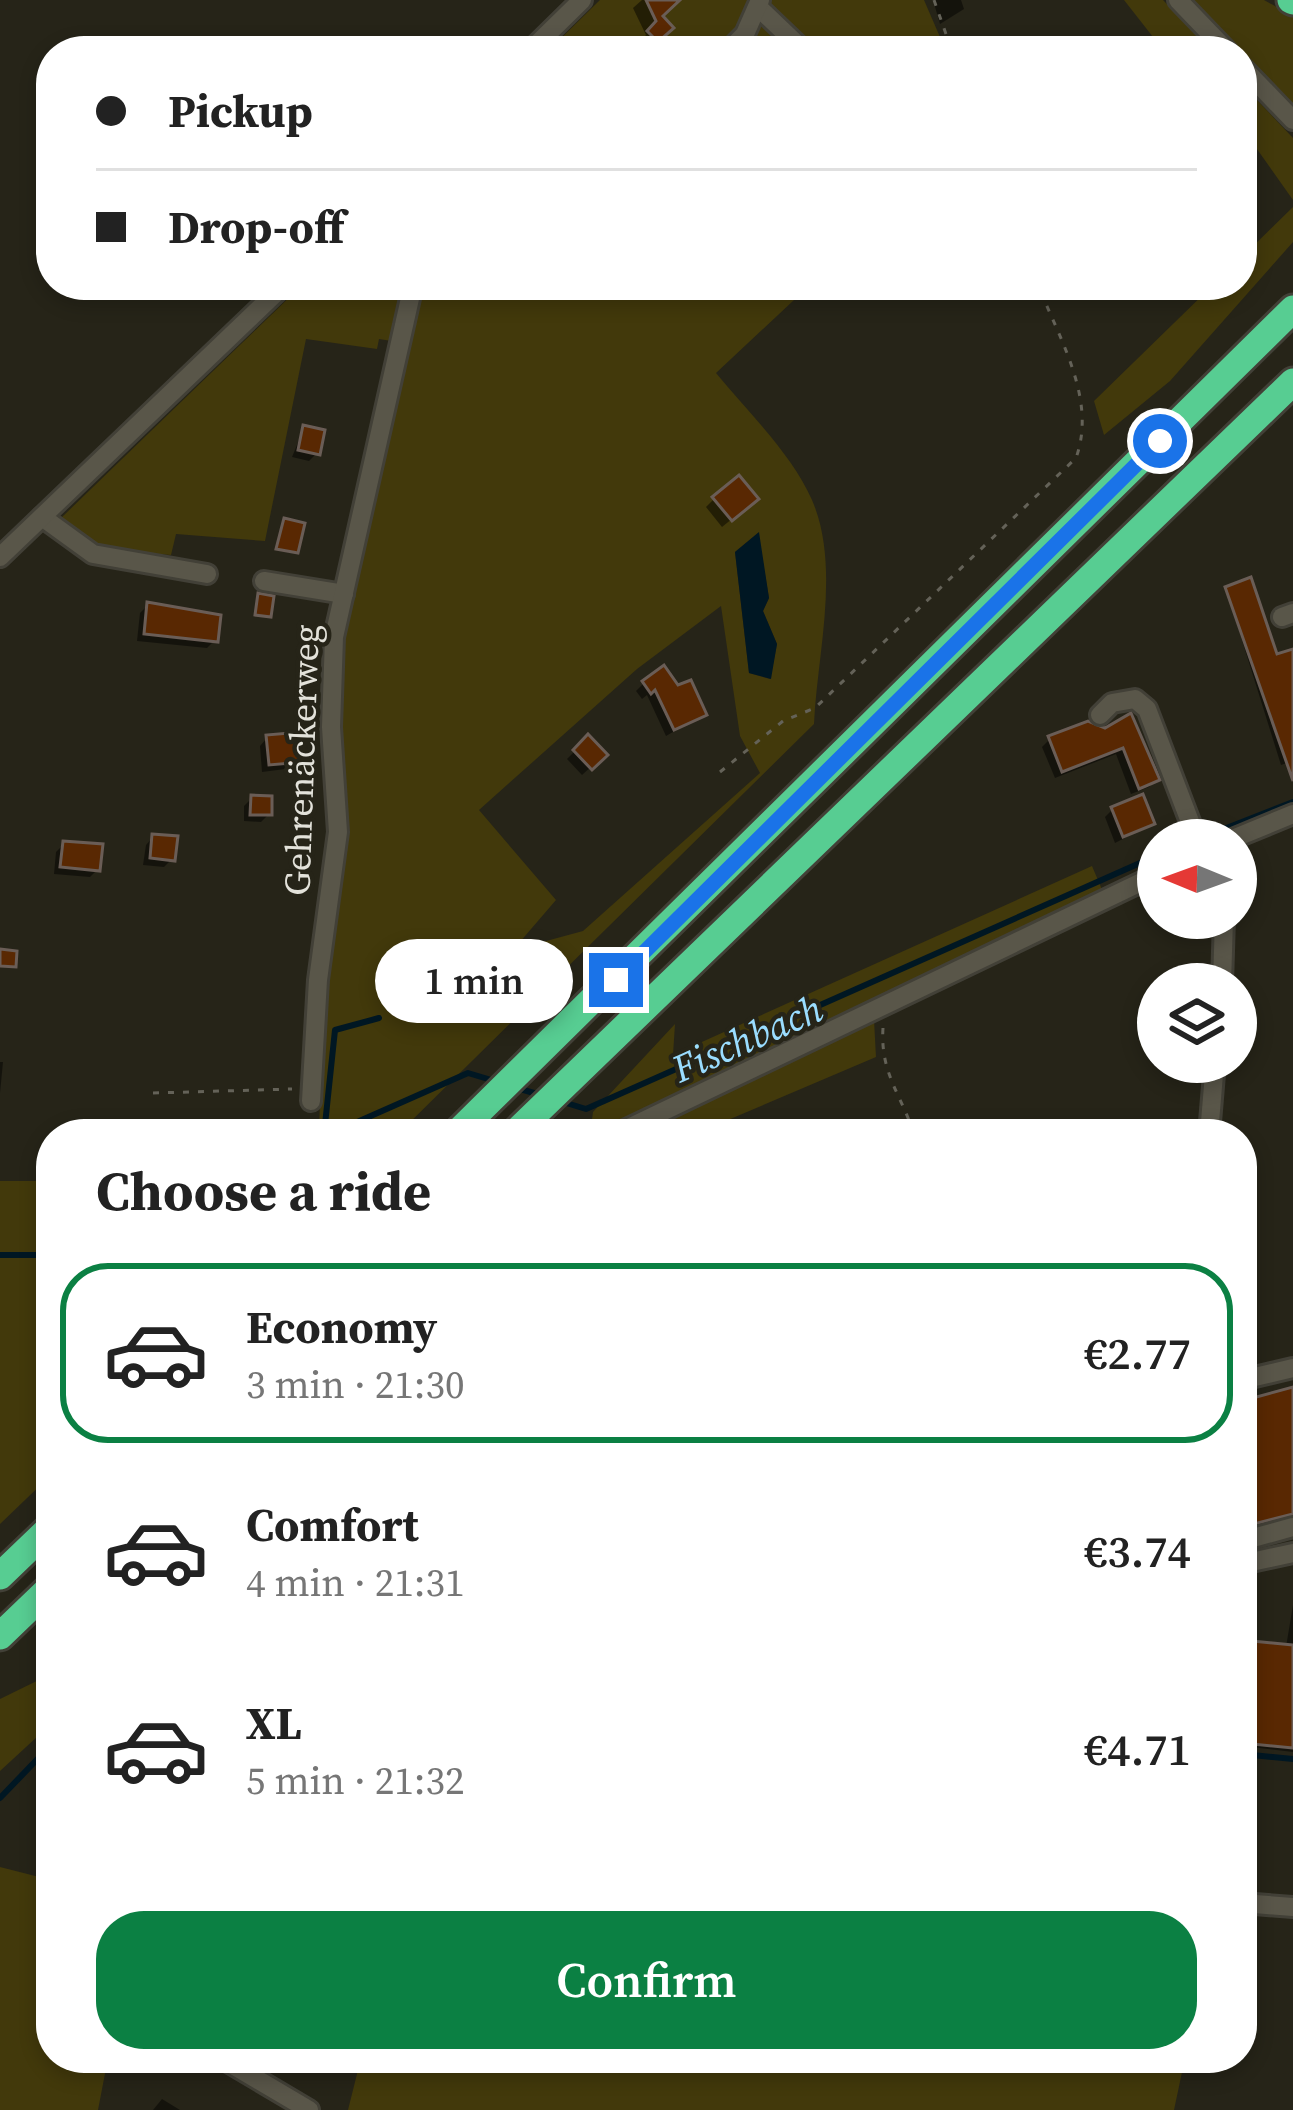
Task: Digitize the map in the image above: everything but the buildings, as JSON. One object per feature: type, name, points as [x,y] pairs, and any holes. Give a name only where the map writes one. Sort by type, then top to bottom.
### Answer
[{"type":"highway","points":[[472,1119],[1293,309]]},
{"type":"highway","points":[[530,1119],[1293,382]]},
{"type":"highway","points":[[0,1576],[36,1541]]},
{"type":"highway","points":[[0,1636],[36,1601]]},
{"type":"street","points":[[545,36],[582,0]]},
{"type":"street","points":[[1178,0],[1213,36]]},
{"type":"street","points":[[743,36],[759,4],[790,36]]},
{"type":"street","points":[[1257,83],[1293,120]]},
{"type":"street","points":[[0,557],[268,300]]},
{"type":"street","name":"Gehrenäckerweg","points":[[311,1095],[318,980],[338,832],[331,670],[410,300]]},
{"type":"street","points":[[42,517],[94,554],[207,574]]},
{"type":"street","points":[[264,581],[344,594]]},
{"type":"street","points":[[1100,715],[1112,703],[1136,699],[1148,709],[1189,819]]},
{"type":"street","points":[[1257,829],[1293,814]]},
{"type":"street","points":[[648,1119],[1137,884]]},
{"type":"street","points":[[1210,1119],[1213,1083]]},
{"type":"street","points":[[1257,1376],[1293,1368]]},
{"type":"street","points":[[1257,1537],[1293,1527]]},
{"type":"street","points":[[1257,1560],[1293,1552]]},
{"type":"street","points":[[1257,1904],[1293,1907]]},
{"type":"street","points":[[246,2073],[309,2110]]},
{"type":"path","points":[[934,0],[947,36]]},
{"type":"path","points":[[720,772],[783,721],[815,708],[1076,458],[1086,431],[1082,396],[1044,300]]},
{"type":"path","points":[[881,1008],[881,1057],[908,1119]]},
{"type":"path","points":[[153,1093],[311,1095]]},
{"type":"shaded area","points":[[600,0],[924,0],[940,36],[563,36]]},
{"type":"shaded area","points":[[1124,0],[1163,0],[1197,36],[1152,36]]},
{"type":"shaded area","points":[[1188,0],[1264,0],[1293,16],[1293,108],[1257,71],[1257,36],[1223,36]]},
{"type":"shaded area","points":[[1257,100],[1293,138],[1293,200],[1257,149]]},
{"type":"shaded area","points":[[1293,207],[1293,242],[1257,283],[1257,242]]},
{"type":"shaded area","points":[[286,300],[405,300],[398,342],[379,339],[377,349],[306,339],[265,541],[176,534],[171,555],[91,548],[61,518]]},
{"type":"shaded area","points":[[414,300],[794,300],[716,373],[793,466],[821,526],[825,611],[814,724],[413,1119],[319,1119],[340,638]],"holes":[[[758,533],[769,598],[763,611],[777,644],[770,679],[749,673],[735,552]],[[721,606],[740,736],[760,773],[583,931],[513,950],[556,900],[479,810],[637,669]]]},
{"type":"shaded area","points":[[1198,300],[1242,300],[1170,381],[1104,435],[1094,401]]},
{"type":"shaded area","points":[[1092,866],[1103,892],[873,1001],[876,1057],[730,1119],[592,1119],[593,1112],[675,1024],[673,1055]]},
{"type":"shaded area","points":[[0,1181],[36,1181],[36,1489],[0,1524]]},
{"type":"shaded area","points":[[36,1681],[36,1738],[0,1771],[0,1699]]},
{"type":"shaded area","points":[[0,1867],[36,1876],[36,2073],[105,2073],[98,2110],[0,2110]]},
{"type":"shaded area","points":[[357,2073],[1182,2073],[1174,2110],[348,2110]]},
{"type":"water","points":[[759,532],[769,598],[763,611],[777,644],[771,679],[749,673],[735,552]]},
{"type":"waterway","name":"Fischbach","points":[[1250,819],[1293,802]]},
{"type":"waterway","name":"Fischbach","points":[[563,1102],[586,1109],[1137,864]]},
{"type":"waterway","points":[[326,1119],[335,1030],[379,1018]]},
{"type":"waterway","name":"Fischbach","points":[[364,1119],[468,1073],[498,1082]]},
{"type":"waterway","name":"Fischbach","points":[[517,1088],[544,1096]]},
{"type":"waterway","name":"Fischbach","points":[[0,1255],[36,1255]]},
{"type":"waterway","points":[[1257,1755],[1293,1759]]},
{"type":"waterway","points":[[0,1798],[36,1761]]},
{"type":"route","points":[[616,980],[1160,441]]}]
